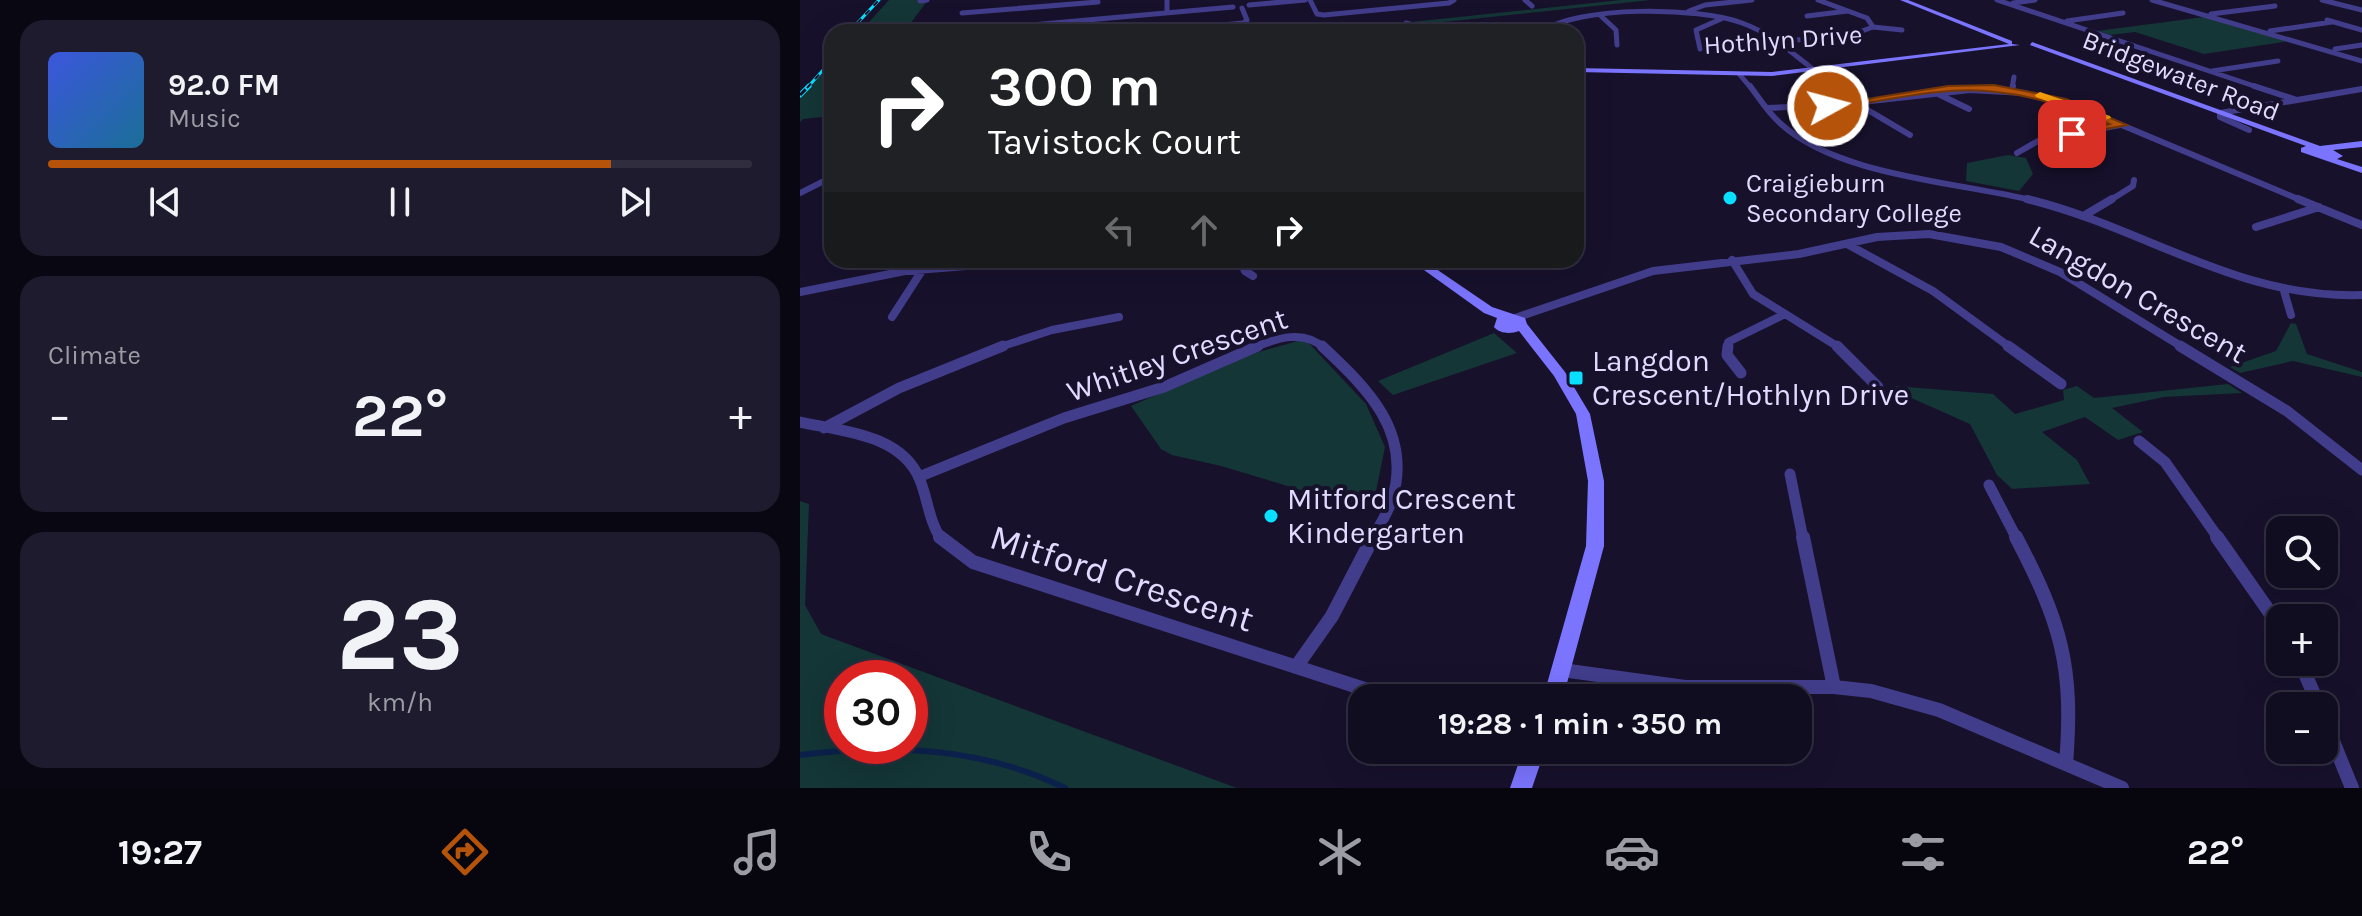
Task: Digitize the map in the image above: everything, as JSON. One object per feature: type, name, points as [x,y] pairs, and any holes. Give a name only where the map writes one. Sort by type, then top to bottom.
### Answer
[{"type":"street","points":[[920,1],[927,0]]},
{"type":"street","points":[[1167,0],[1167,12]]},
{"type":"street","points":[[1043,24],[1307,0],[1320,15],[1449,3],[1454,0]]},
{"type":"street","points":[[1525,0],[1532,6]]},
{"type":"street","points":[[1687,12],[1711,4],[1752,0]]},
{"type":"street","points":[[1818,0],[1870,20],[1873,27]]},
{"type":"street","name":"Bridgewater Road","points":[[1903,0],[2304,150],[2328,153]]},
{"type":"street","name":"Bridgewater Road","points":[[1918,0],[2016,43],[2032,44],[2220,113],[2234,114],[2362,168]]},
{"type":"street","points":[[1997,0],[2297,100]]},
{"type":"street","points":[[2007,3],[2035,0]]},
{"type":"street","points":[[2152,0],[2362,61]]},
{"type":"street","points":[[2322,0],[2362,11]]},
{"type":"street","points":[[1088,20],[1098,1]]},
{"type":"street","points":[[962,13],[1098,1]]},
{"type":"street","points":[[2338,4],[2362,1]]},
{"type":"street","points":[[1232,24],[1247,20],[1240,4]]},
{"type":"street","points":[[2205,15],[2273,5],[2282,8]]},
{"type":"street","points":[[1556,24],[1654,11],[1723,18],[1760,30],[1818,70]]},
{"type":"street","points":[[1807,16],[1850,11]]},
{"type":"street","points":[[2061,21],[2123,13]]},
{"type":"street","points":[[1601,16],[1616,30],[1617,45]]},
{"type":"street","points":[[1700,49],[1696,30],[1723,18]]},
{"type":"street","points":[[2325,19],[2362,30]]},
{"type":"street","points":[[2264,32],[2332,22]]},
{"type":"street","points":[[1778,42],[1854,34],[1873,27],[1902,30]]},
{"type":"street","name":"Hothlyn Drive","points":[[1584,70],[1746,77],[2016,43]]},
{"type":"street","points":[[2330,50],[2362,45]]},
{"type":"street","points":[[2210,72],[2278,61]]},
{"type":"street","points":[[1746,77],[1767,108],[1791,133],[1869,168],[1992,190],[2085,215],[2215,272],[2284,291],[2326,296],[2362,295]]},
{"type":"street","points":[[2012,90],[2014,77]]},
{"type":"street","points":[[1767,108],[1856,103],[1970,87],[2012,90],[2062,101],[2362,225]]},
{"type":"street","points":[[2234,114],[2362,89]]},
{"type":"street","points":[[1932,91],[1969,109]]},
{"type":"street","points":[[1856,103],[1910,135]]},
{"type":"street","points":[[2220,113],[2220,117],[2249,130]]},
{"type":"street","points":[[2017,153],[2038,141],[2122,125]]},
{"type":"street","points":[[2328,153],[2357,145]]},
{"type":"street","points":[[2328,153],[2357,145]]},
{"type":"street","points":[[2085,215],[2133,186],[2134,180]]},
{"type":"street","points":[[800,193],[824,181]]},
{"type":"street","points":[[2256,227],[2319,207]]},
{"type":"street","name":"Langdon Crescent","points":[[1513,323],[1589,291],[1653,271],[1799,254],[1877,237],[1929,234],[2001,247],[2036,260],[2287,411],[2362,470]]},
{"type":"street","points":[[1847,244],[1933,291],[2061,384]]},
{"type":"street","points":[[1732,260],[1753,294],[1838,346],[1878,387]]},
{"type":"street","points":[[800,292],[871,276],[936,268]]},
{"type":"street","points":[[1244,268],[1253,276]]},
{"type":"street","points":[[1428,268],[1488,310],[1513,323],[1560,375],[1583,414],[1596,481],[1595,546],[1558,684]]},
{"type":"street","points":[[892,317],[923,269]]},
{"type":"street","points":[[2284,291],[2291,315]]},
{"type":"street","points":[[1741,373],[1727,355],[1728,342],[1785,314]]},
{"type":"street","points":[[824,428],[895,389],[1022,336],[1063,324],[1119,317]]},
{"type":"street","name":"Whitley Crescent","points":[[921,476],[1063,419],[1167,386],[1243,351],[1305,334],[1314,338],[1377,399],[1395,444],[1394,494],[1332,616],[1296,667]]},
{"type":"street","points":[[800,422],[885,444],[901,453],[921,476]]},
{"type":"street","points":[[2139,441],[2165,462],[2266,607]]},
{"type":"street","points":[[1790,474],[1834,687]]},
{"type":"street","name":"Mitford Crescent","points":[[921,476],[928,511],[940,538],[973,562],[1349,684]]},
{"type":"street","points":[[1989,485],[2053,616],[2066,660],[2070,715],[2066,764]]},
{"type":"street","points":[[1562,670],[1685,687],[1834,687],[1871,691],[1939,710],[2122,788]]},
{"type":"street","points":[[2338,754],[2352,788]]},
{"type":"street","points":[[1521,788],[1529,764]]},
{"type":"green space","points":[[889,0],[928,0],[910,24],[867,24]]},
{"type":"green space","points":[[1621,0],[1651,0],[1424,24],[1392,24]]},
{"type":"green space","points":[[2204,17],[2290,41],[2204,54],[2135,32],[2110,35],[2097,31]]},
{"type":"green space","points":[[824,72],[824,117],[800,122],[800,98]]},
{"type":"green space","points":[[2008,155],[2026,158],[2033,174],[2019,191],[1966,181],[1967,163]]},
{"type":"green space","points":[[2291,323],[2296,324],[2307,354],[2362,372],[2362,377],[2293,361],[2240,373],[2230,367],[2276,351]]},
{"type":"green space","points":[[1494,333],[1517,353],[1393,395],[1378,381]]},
{"type":"green space","points":[[1305,339],[1366,404],[1385,447],[1373,506],[1334,500],[1221,466],[1172,455],[1161,449],[1131,406],[1241,357]]},
{"type":"green space","points":[[2228,384],[2242,393],[2164,397],[2112,408],[2143,432],[2118,440],[2085,417],[2042,432],[2077,460],[2090,484],[2012,489],[1997,475],[1970,424],[1891,389],[1895,386],[1993,394],[2015,414],[2064,400],[2063,390],[2077,386],[2094,398]]},
{"type":"green space","points":[[800,501],[809,504],[805,605],[821,634],[891,660],[824,660],[824,764],[928,764],[928,674],[1237,788],[800,788]]},
{"type":"waterway","points":[[800,755],[868,750],[936,752],[1001,764],[1065,788]]},
{"type":"railway","points":[[856,24],[879,0]]},
{"type":"railway","points":[[807,88],[824,69]]},
{"type":"railway","points":[[800,95],[807,88]]},
{"type":"slow traffic","points":[[2040,95],[2106,118]]},
{"type":"place","name":"Craigieburn Secondary College","points":[[1730,198]]},
{"type":"place","name":"Langdon Crescent/Hothlyn Drive","points":[[1576,378]]},
{"type":"place","name":"Mitford Crescent Kindergarten","points":[[1271,516]]},
{"type":"route","points":[[1828,106],[1948,89],[1994,88],[2062,101],[2122,125],[2072,134]]}]
